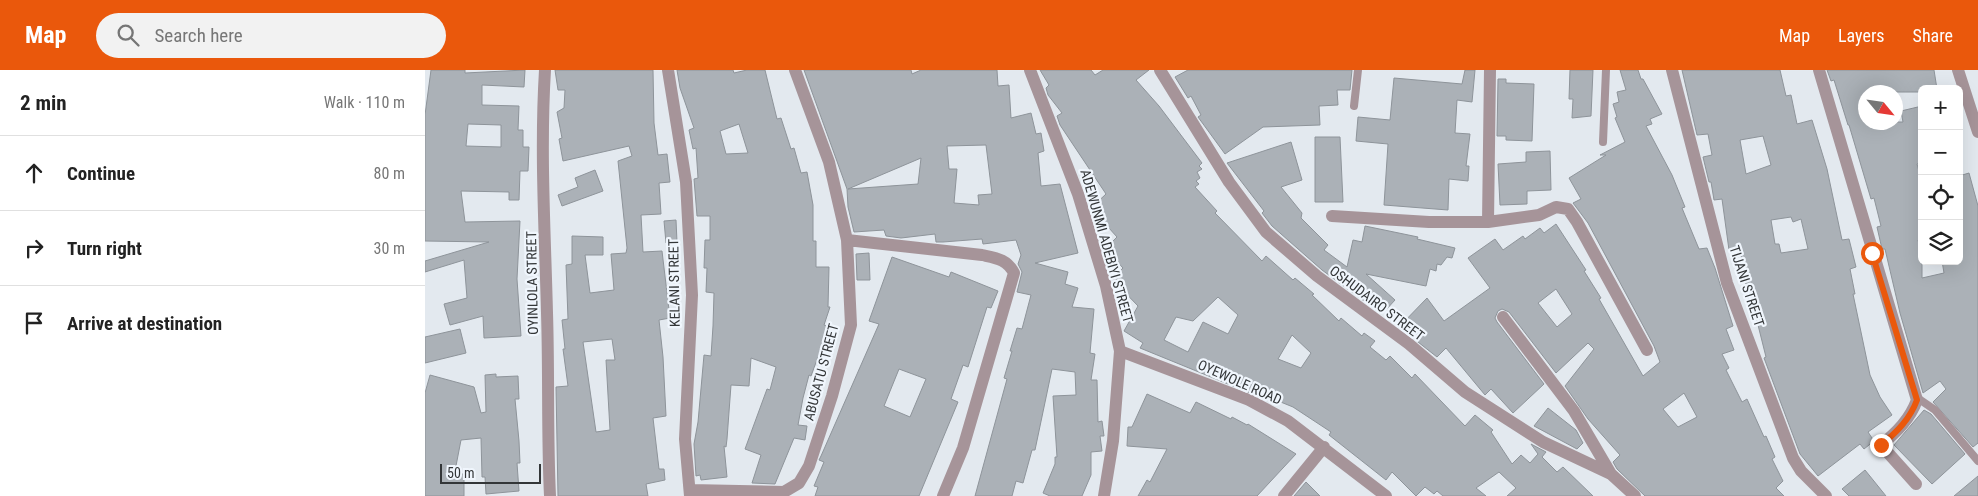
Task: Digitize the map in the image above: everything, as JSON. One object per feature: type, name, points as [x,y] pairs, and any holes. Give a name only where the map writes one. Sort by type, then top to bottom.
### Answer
[{"type":"street","name":"OYINLOLA STREET","points":[[545,70],[542,112],[549,356],[547,445],[550,496]]},
{"type":"street","name":"KELANI STREET","points":[[668,70],[687,192],[692,295],[685,439],[690,493]]},
{"type":"street","name":"ABUSATU STREET","points":[[690,493],[784,492],[799,483],[809,466],[832,396],[851,325],[847,240],[829,162],[795,70]]},
{"type":"street","name":"ADEWUNMI ADEBIYI STREET","points":[[1030,70],[1078,194],[1105,286],[1120,351],[1113,441],[1104,496]]},
{"type":"street","name":"OSHUDAIRO STREET","points":[[1160,70],[1229,182],[1265,232],[1317,276],[1409,344],[1465,392],[1543,442],[1611,474],[1635,496]]},
{"type":"street","points":[[1488,222],[1490,70]]},
{"type":"street","name":"TIJANI STREET","points":[[1672,70],[1727,283],[1793,458],[1801,471],[1826,496]]},
{"type":"street","points":[[1819,70],[1916,397],[1912,412],[1897,433],[1881,445],[1915,484]]},
{"type":"street","points":[[1958,70],[1978,132]]},
{"type":"street","points":[[1332,216],[1429,222],[1488,222],[1539,215],[1556,207],[1568,209],[1647,350]]},
{"type":"street","points":[[847,240],[982,255],[1001,259],[1010,266],[1014,273],[963,448],[943,496]]},
{"type":"street","points":[[1503,317],[1574,411],[1611,474]]},
{"type":"street","name":"OYEWOLE ROAD","points":[[1120,351],[1249,400],[1288,421],[1386,496]]},
{"type":"street","points":[[1284,496],[1324,447]]},
{"type":"lane","points":[[1354,106],[1358,70]]},
{"type":"lane","points":[[1603,142],[1606,70]]},
{"type":"lane","points":[[1916,397],[1935,410],[1978,461]]},
{"type":"building","points":[[431,70],[465,70],[465,73],[525,70],[524,87],[482,85],[482,105],[519,106],[518,130],[523,130],[523,147],[529,147],[528,171],[520,171],[519,200],[509,200],[509,192],[461,191],[465,222],[520,221],[517,279],[521,336],[484,338],[483,316],[450,325],[444,304],[467,298],[464,260],[425,272],[425,261],[489,242],[425,241],[425,115]],"holes":[[[468,124],[501,125],[501,147],[466,146]]]},
{"type":"building","points":[[555,70],[653,70],[654,123],[658,155],[667,154],[670,182],[659,183],[661,214],[641,215],[643,252],[662,251],[670,318],[659,320],[666,416],[653,418],[659,469],[664,469],[665,480],[646,484],[648,496],[558,496],[556,387],[568,386],[563,349],[565,349],[562,320],[568,319],[566,265],[572,264],[572,236],[603,237],[603,255],[585,255],[590,293],[614,290],[611,254],[626,253],[627,248],[618,161],[632,156],[629,146],[563,161],[559,139],[562,138],[557,112],[564,108],[565,90],[558,90]],"holes":[[[612,339],[615,360],[606,360],[610,430],[596,432],[583,342]]]},
{"type":"building","points":[[677,70],[733,70],[734,73],[747,70],[765,70],[777,119],[781,118],[791,149],[794,148],[801,173],[807,172],[813,205],[813,241],[816,241],[816,267],[829,267],[828,307],[830,307],[824,325],[829,327],[811,376],[809,375],[803,398],[798,425],[807,426],[805,440],[794,438],[775,484],[752,483],[761,455],[745,449],[767,389],[770,390],[776,367],[751,358],[749,386],[731,385],[726,447],[724,446],[727,477],[701,480],[700,475],[696,476],[694,444],[698,422],[704,355],[711,356],[714,293],[706,292],[707,268],[704,268],[705,240],[710,240],[710,216],[697,216],[694,179],[698,178],[696,148],[693,149],[689,130],[694,128],[680,88]],"holes":[[[739,124],[748,153],[726,154],[720,131]]]},
{"type":"building","points":[[804,70],[911,70],[912,74],[921,70],[997,70],[998,86],[1009,85],[1011,118],[1031,113],[1036,134],[1041,133],[1044,151],[1038,153],[1041,186],[1060,184],[1078,253],[1035,263],[1068,272],[1065,284],[1078,288],[1072,307],[1094,309],[1090,353],[1095,354],[1091,380],[1097,380],[1098,422],[1102,421],[1104,436],[1100,436],[1102,451],[1091,452],[1091,475],[1082,496],[1050,496],[1043,493],[1055,464],[1055,457],[1057,457],[1053,396],[1076,395],[1075,372],[1052,369],[1035,450],[1032,450],[1023,483],[1016,481],[1012,496],[975,496],[1007,379],[1004,378],[1012,351],[1010,351],[1017,328],[1022,329],[1031,295],[1017,292],[1022,272],[1018,264],[1021,255],[1016,240],[983,244],[982,239],[936,242],[935,234],[901,238],[886,236],[884,230],[854,232],[848,207],[847,189]],"holes":[[[986,145],[992,194],[978,195],[979,205],[954,203],[957,169],[949,169],[947,146]],[[921,158],[918,184],[848,189]]]},
{"type":"building","points":[[1040,70],[1091,70],[1095,75],[1103,70],[1149,70],[1136,80],[1159,106],[1202,163],[1199,166],[1202,169],[1197,172],[1200,178],[1196,181],[1199,184],[1195,187],[1217,211],[1215,213],[1262,261],[1266,256],[1293,280],[1295,278],[1314,294],[1312,295],[1339,321],[1341,318],[1362,336],[1364,333],[1375,341],[1370,347],[1386,360],[1390,356],[1412,378],[1415,374],[1465,426],[1475,415],[1493,430],[1491,432],[1512,464],[1521,455],[1530,463],[1538,454],[1531,444],[1546,452],[1542,457],[1557,472],[1563,467],[1593,496],[1507,496],[1516,488],[1499,472],[1476,488],[1486,496],[1443,496],[1437,491],[1434,494],[1425,487],[1416,496],[1392,472],[1386,480],[1329,435],[1331,432],[1293,407],[1261,394],[1260,397],[1140,348],[1143,343],[1124,331],[1138,306],[1112,279],[1123,268],[1105,249],[1117,237],[1091,208],[1106,194],[1060,125],[1057,116],[1062,113],[1048,95],[1046,88],[1049,85]],"holes":[[[1218,297],[1238,315],[1228,334],[1203,322],[1188,352],[1164,340],[1176,317],[1193,321]],[[1292,335],[1311,353],[1301,368],[1278,359]]]},
{"type":"building","points":[[1188,70],[1352,70],[1350,90],[1337,90],[1338,105],[1319,106],[1320,125],[1263,127],[1225,154],[1198,117],[1201,115],[1191,96],[1188,98],[1175,77]]},
{"type":"building","points":[[1465,70],[1475,70],[1472,102],[1457,100],[1455,133],[1470,134],[1466,166],[1469,166],[1468,181],[1449,179],[1448,210],[1384,205],[1388,144],[1356,141],[1358,117],[1390,120],[1394,78],[1462,84]]},
{"type":"building","points":[[1570,70],[1593,70],[1591,116],[1572,118],[1573,99],[1569,99]]},
{"type":"building","points":[[1620,70],[1638,70],[1641,79],[1643,79],[1662,114],[1650,119],[1652,124],[1646,126],[1672,175],[1685,207],[1682,208],[1699,249],[1707,248],[1715,268],[1733,326],[1726,329],[1734,350],[1722,354],[1729,368],[1726,370],[1742,402],[1747,399],[1764,437],[1766,436],[1775,457],[1772,459],[1783,481],[1776,488],[1784,496],[1645,496],[1617,469],[1613,462],[1620,455],[1588,419],[1565,386],[1594,349],[1588,343],[1556,373],[1509,312],[1502,309],[1498,311],[1495,318],[1497,322],[1544,384],[1513,413],[1491,389],[1485,395],[1446,348],[1437,357],[1399,327],[1427,298],[1444,321],[1490,288],[1468,258],[1495,239],[1503,250],[1523,236],[1525,239],[1540,228],[1544,233],[1556,224],[1586,270],[1584,271],[1601,298],[1599,299],[1643,376],[1660,362],[1654,346],[1588,223],[1573,203],[1581,199],[1569,178],[1606,155],[1600,155],[1625,142],[1615,118],[1617,117],[1613,104],[1619,102],[1617,92],[1626,90]],"holes":[[[1556,289],[1572,314],[1557,327],[1538,303]],[[1684,393],[1697,417],[1678,427],[1663,409]]]},
{"type":"building","points":[[1682,70],[1780,70],[1786,96],[1791,95],[1797,124],[1812,120],[1827,169],[1842,240],[1849,239],[1856,267],[1850,269],[1855,294],[1853,294],[1870,375],[1880,397],[1892,415],[1868,432],[1874,441],[1864,449],[1860,444],[1818,476],[1800,454],[1764,358],[1766,357],[1757,321],[1748,297],[1740,249],[1729,250],[1722,199],[1714,200],[1711,182],[1709,182],[1703,157],[1712,155],[1708,134],[1697,135]],"holes":[[[1763,136],[1771,165],[1746,174],[1740,140]],[[1791,217],[1793,222],[1801,219],[1808,249],[1781,253],[1779,244],[1775,244],[1771,220]]]},
{"type":"building","points":[[1827,70],[1934,70],[1936,85],[1918,85],[1918,92],[1903,92],[1903,85],[1858,85],[1858,130],[1903,130],[1903,111],[1918,107],[1918,265],[1922,265],[1922,278],[1944,273],[1943,265],[1963,265],[1963,175],[1969,173],[1978,206],[1978,443],[1973,447],[1933,402],[1946,389],[1940,381],[1923,393],[1900,313],[1885,249],[1882,249],[1877,227],[1881,226],[1874,198],[1871,199],[1834,80],[1831,81]]},
{"type":"building","points":[[1498,79],[1506,79],[1506,83],[1534,84],[1532,141],[1506,140],[1506,136],[1497,136]]},
{"type":"building","points":[[1315,137],[1340,137],[1343,202],[1315,202]]},
{"type":"building","points":[[1291,142],[1302,180],[1281,187],[1302,213],[1301,218],[1328,245],[1324,250],[1347,267],[1353,240],[1362,242],[1365,226],[1418,237],[1417,239],[1455,248],[1452,258],[1447,257],[1441,265],[1437,264],[1436,271],[1430,269],[1426,286],[1366,274],[1395,300],[1384,312],[1374,303],[1371,306],[1322,270],[1272,226],[1262,213],[1264,211],[1227,163]]},
{"type":"building","points":[[1550,151],[1551,190],[1527,191],[1527,204],[1500,205],[1498,164],[1526,162],[1526,152]]},
{"type":"building","points":[[595,170],[603,191],[562,206],[558,195],[578,187],[575,178]]},
{"type":"building","points":[[676,220],[677,242],[666,243],[664,221]]},
{"type":"building","points":[[869,253],[870,280],[857,280],[856,254]]},
{"type":"building","points":[[892,257],[949,277],[951,272],[998,291],[991,308],[987,307],[968,367],[963,365],[951,399],[958,402],[919,496],[815,496],[818,487],[814,486],[824,462],[819,460],[879,324],[869,321]],"holes":[[[899,369],[926,379],[910,417],[884,406]]]},
{"type":"building","points":[[460,329],[466,353],[425,363],[425,337]]},
{"type":"building","points":[[496,374],[496,377],[518,376],[519,399],[515,399],[520,463],[517,463],[519,491],[486,494],[485,477],[482,477],[481,438],[461,440],[455,471],[457,474],[464,474],[464,496],[425,496],[425,393],[430,375],[474,387],[481,413],[486,412],[485,375]]},
{"type":"building","points":[[1147,394],[1190,413],[1196,402],[1231,419],[1232,417],[1248,424],[1296,454],[1257,496],[1138,496],[1147,480],[1150,482],[1167,449],[1127,446],[1128,427],[1132,427]]},
{"type":"building","points":[[1548,408],[1576,430],[1583,443],[1577,449],[1534,426]]},
{"type":"building","points":[[1924,410],[1931,414],[1965,454],[1932,484],[1894,445]]},
{"type":"building","points":[[1865,470],[1886,496],[1849,496],[1842,489]]},
{"type":"building","points":[[1978,476],[1978,496],[1954,496]]},
{"type":"building","points":[[1306,482],[1320,496],[1294,496]]},
{"type":"route","points":[[1872,253],[1917,400],[1912,412],[1897,433],[1881,445]]}]
